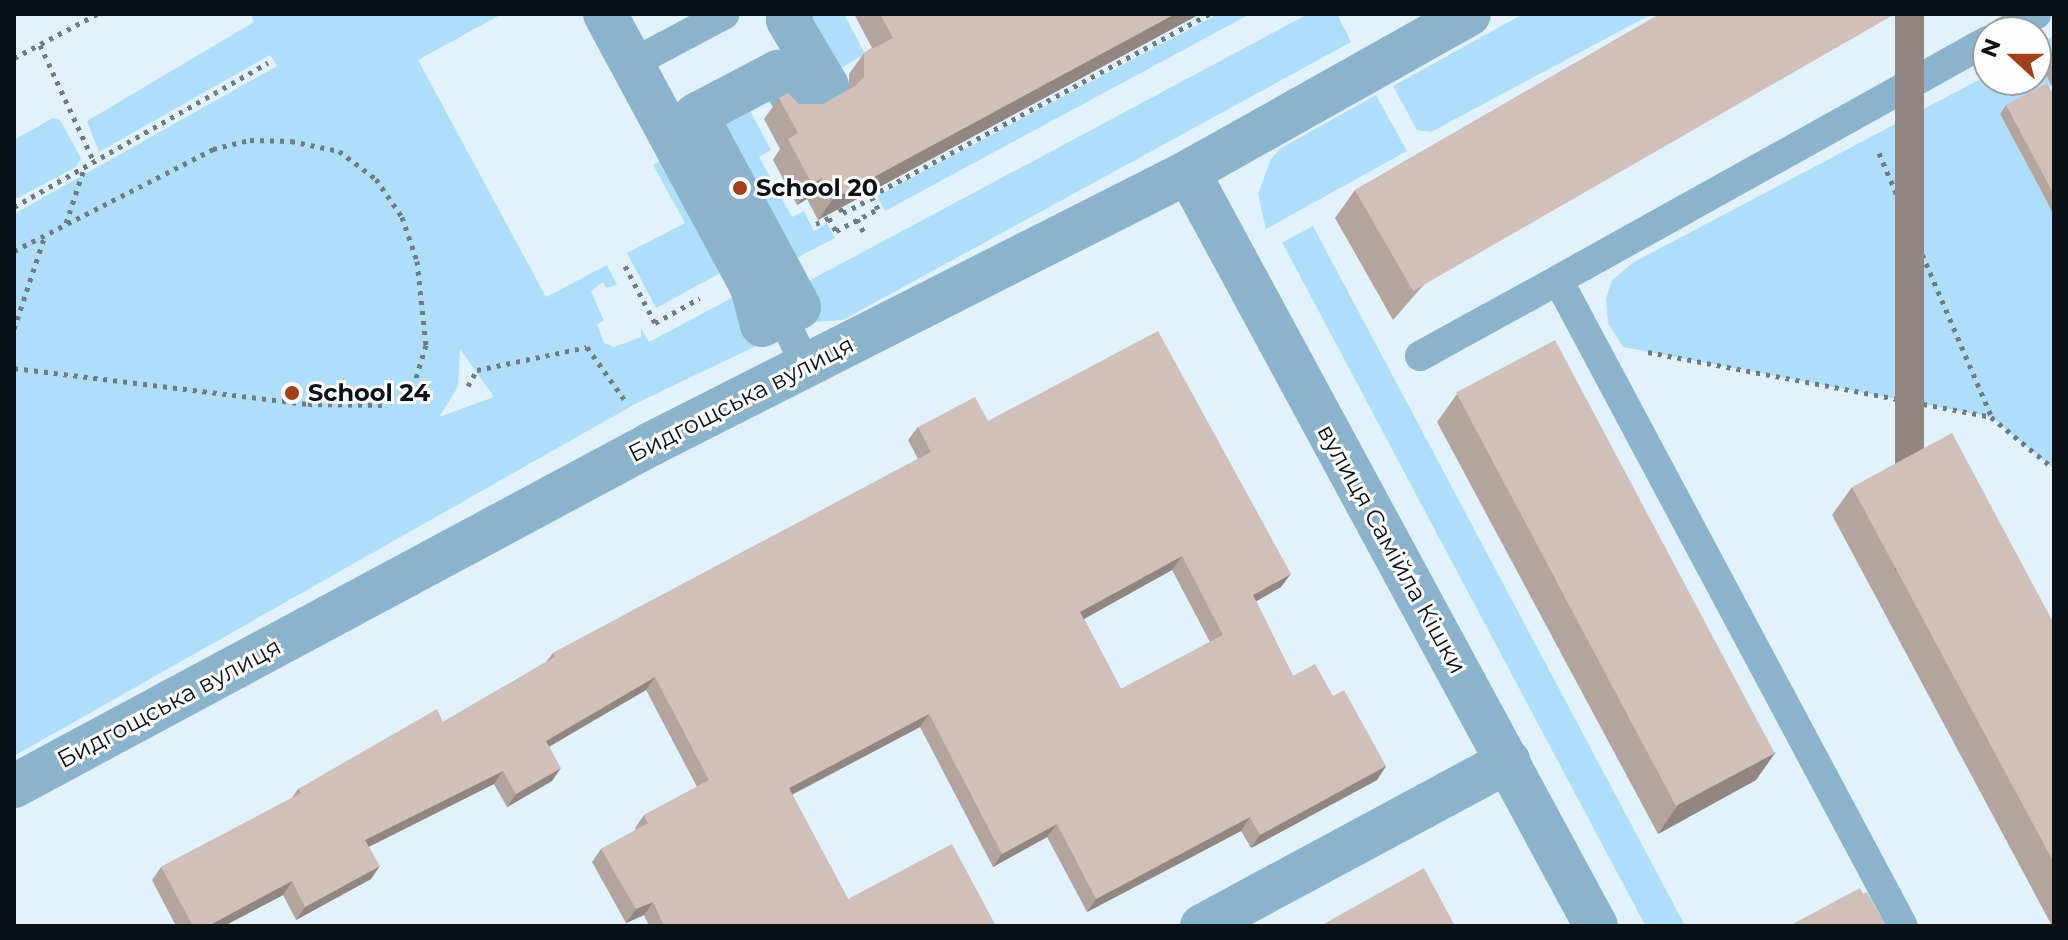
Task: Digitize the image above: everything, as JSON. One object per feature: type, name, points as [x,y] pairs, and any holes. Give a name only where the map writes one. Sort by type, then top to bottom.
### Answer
[{"type":"street","points":[[605,14],[752,287],[762,325],[799,307],[696,115],[778,72],[796,103],[827,86],[788,20],[791,14]]},
{"type":"street","name":"Бидгощська вулиця","points":[[14,786],[806,366],[1188,172],[1469,14]]},
{"type":"street","name":"вулиця Самійла Кішки","points":[[1188,172],[1596,926]]},
{"type":"street","points":[[1202,926],[1508,761]]},
{"type":"lane","points":[[623,14],[758,267],[806,366]]},
{"type":"lane","points":[[646,56],[725,14]]},
{"type":"lane","points":[[1420,356],[1972,50]]},
{"type":"lane","points":[[1558,280],[1903,926]]},
{"type":"path","points":[[14,58],[97,14]]},
{"type":"path","points":[[840,208],[843,213],[873,198],[1209,14]]},
{"type":"path","points":[[40,45],[94,162]]},
{"type":"path","points":[[14,207],[268,63]]},
{"type":"path","points":[[1862,112],[1991,417],[2054,469]]},
{"type":"path","points":[[14,251],[213,149],[250,140],[291,141],[339,151],[376,179],[407,232],[417,261],[426,345],[415,381]]},
{"type":"path","points":[[66,223],[85,168]]},
{"type":"path","points":[[811,215],[816,225],[829,218],[836,231],[878,209],[873,198]]},
{"type":"path","points":[[857,219],[865,235]]},
{"type":"path","points":[[14,329],[45,234]]},
{"type":"path","points":[[625,266],[655,323],[758,267]]},
{"type":"path","points":[[1588,341],[1991,417]]},
{"type":"path","points":[[468,386],[477,370],[587,347],[600,372]]},
{"type":"path","points":[[14,368],[308,404],[387,405]]},
{"type":"shaded area","name":"School 24","points":[[251,14],[502,14],[418,60],[546,297],[607,265],[617,285],[606,288],[603,282],[591,291],[604,321],[597,324],[604,343],[614,347],[641,337],[641,328],[649,342],[752,287],[758,345],[637,403],[14,756],[14,214],[277,66],[270,55],[99,152],[87,121],[254,22]],"holes":[[[460,349],[494,397],[439,417],[458,387]]]},
{"type":"shaded area","points":[[799,14],[844,14],[865,54],[823,79]]},
{"type":"shaded area","points":[[1218,14],[1250,14],[885,211],[877,196]]},
{"type":"shaded area","points":[[1308,14],[1337,14],[1351,42],[843,320],[814,322],[790,291]]},
{"type":"shaded area","points":[[1523,14],[1652,14],[1431,132],[1417,130],[1393,86]]},
{"type":"shaded area","points":[[2054,35],[2052,85],[2052,36]]},
{"type":"shaded area","points":[[1972,83],[1972,96],[2032,96],[2000,114],[2054,215],[2054,469],[1991,417],[1623,347],[1608,323],[1606,299],[1612,280],[1634,262]]},
{"type":"shaded area","points":[[1376,95],[1407,151],[1266,229],[1258,194],[1271,159],[1281,148]]},
{"type":"shaded area","points":[[747,105],[771,150],[759,157],[792,217],[804,211],[814,231],[827,223],[835,238],[777,268],[696,116]]},
{"type":"shaded area","points":[[53,118],[60,120],[81,158],[76,167],[14,200],[14,140]]},
{"type":"shaded area","points":[[679,150],[739,263],[656,308],[627,253],[685,223],[653,165]]},
{"type":"shaded area","points":[[1313,226],[1685,926],[1646,926],[1282,242]]},
{"type":"building","points":[[880,14],[1175,14],[833,199],[822,178],[812,184],[788,139],[798,133],[779,98],[788,93],[799,104],[823,104],[855,86],[864,77],[864,53],[893,38]]},
{"type":"building","points":[[1660,14],[1895,14],[1413,291],[1355,190]]},
{"type":"building","points":[[2052,92],[2054,96],[2054,195],[2006,105],[2023,96],[2052,96]]},
{"type":"building","points":[[1158,331],[1291,574],[1253,595],[1293,676],[1315,664],[1333,696],[1344,690],[1386,766],[1260,835],[1250,817],[1096,899],[1057,824],[1002,854],[929,714],[789,788],[848,899],[952,844],[996,926],[664,926],[653,902],[636,909],[601,849],[648,823],[644,815],[709,780],[655,677],[546,741],[561,768],[516,794],[503,771],[365,840],[380,866],[305,907],[292,881],[208,926],[193,926],[161,867],[301,793],[298,789],[437,709],[443,722],[555,657],[553,653],[931,452],[918,427],[975,397],[988,421]],"holes":[[[1182,556],[1223,635],[1121,689],[1080,612]]]},
{"type":"building","points":[[1555,340],[1775,753],[1676,806],[1456,393]]},
{"type":"building","points":[[1952,433],[2054,624],[2054,863],[1852,487]]},
{"type":"building","points":[[1424,868],[1455,926],[1320,926]]},
{"type":"building","points":[[1860,888],[1863,894],[1867,892],[1886,926],[1789,926]]},
{"type":"place","name":"School 20","points":[[740,188]]},
{"type":"place","name":"School 24","points":[[292,393]]}]
